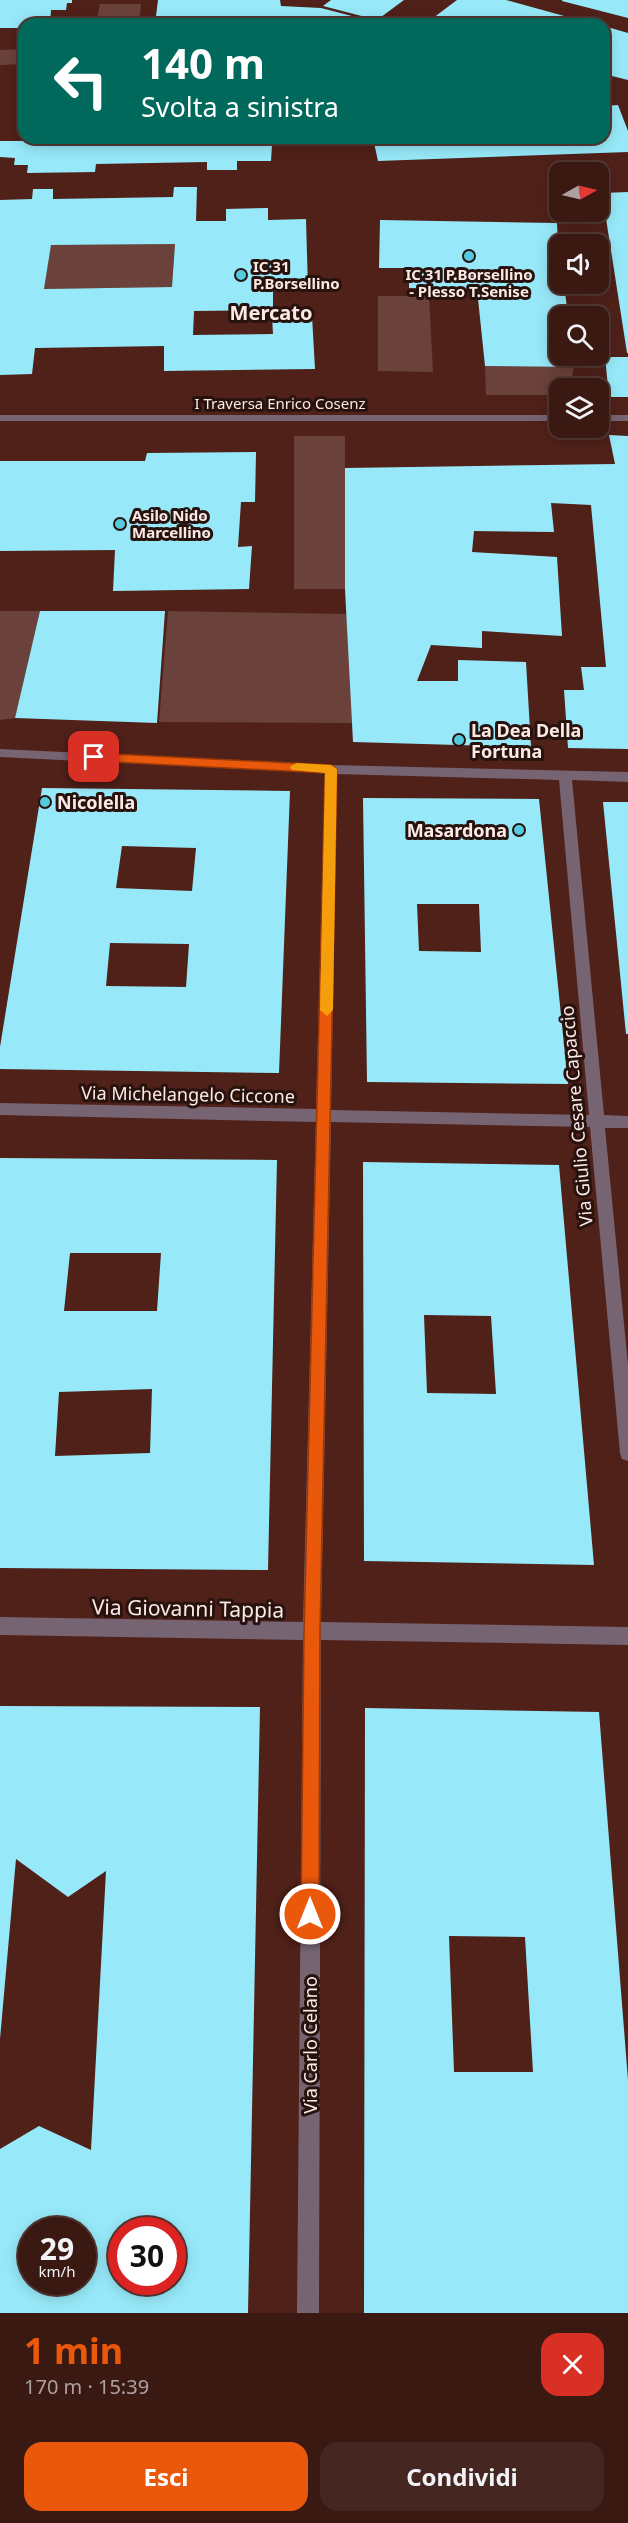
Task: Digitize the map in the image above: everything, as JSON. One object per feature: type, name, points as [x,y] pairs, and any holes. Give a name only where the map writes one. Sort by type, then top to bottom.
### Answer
[{"type":"street","name":"I Traversa Enrico Cosenz","points":[[0,418],[549,418]]},
{"type":"street","points":[[609,418],[628,418]]},
{"type":"street","points":[[0,753],[331,769],[628,777]]},
{"type":"street","name":"Via Carlo Celano","points":[[308,2313],[312,1633],[331,769]]},
{"type":"street","name":"Via Giulio Cesare Capaccio","points":[[565,775],[628,1453]]},
{"type":"street","name":"Via Michelangelo Ciccone","points":[[0,1109],[628,1122]]},
{"type":"street","name":"Via Giovanni Tappia","points":[[0,1626],[312,1633],[628,1636]]},
{"type":"shaded area","points":[[100,4],[141,4],[140,18],[97,18]]},
{"type":"shaded area","points":[[18,49],[18,64],[0,65],[0,50]]},
{"type":"shaded area","points":[[175,244],[172,287],[44,289],[51,245]]},
{"type":"shaded area","points":[[378,296],[429,296],[433,372],[378,371]]},
{"type":"shaded area","points":[[485,366],[574,367],[572,378],[549,378],[549,395],[486,395]]},
{"type":"shaded area","points":[[294,436],[345,436],[345,589],[294,589]]},
{"type":"shaded area","points":[[0,611],[40,611],[15,718],[0,720]]},
{"type":"shaded area","points":[[168,611],[349,614],[352,723],[159,722]]},
{"type":"building","points":[[0,0],[72,0],[72,3],[67,3],[66,10],[51,10],[50,18],[18,18],[18,28],[0,28]]},
{"type":"building","points":[[158,0],[280,0],[281,6],[321,8],[360,18],[156,18]]},
{"type":"building","points":[[331,0],[404,0],[380,18],[369,18],[323,6]]},
{"type":"building","points":[[457,0],[506,0],[571,18],[433,18]]},
{"type":"building","points":[[562,0],[628,0],[628,18],[562,1]]},
{"type":"building","points":[[610,28],[628,33],[628,80],[610,76]]},
{"type":"building","points":[[618,105],[628,131],[628,152],[378,161],[374,144],[610,144],[610,106]]},
{"type":"building","points":[[0,141],[18,141],[18,144],[272,145],[271,161],[237,161],[237,170],[207,170],[207,162],[96,164],[95,172],[27,173],[28,165],[14,165],[15,158],[0,157]]},
{"type":"building","name":"IC 31 P.Borsellino","points":[[174,187],[197,187],[196,221],[226,221],[226,209],[268,208],[268,220],[306,219],[308,290],[273,291],[273,310],[194,311],[193,335],[273,334],[272,316],[312,316],[315,369],[164,371],[164,346],[35,348],[32,374],[0,375],[0,200],[32,199],[33,189],[53,189],[53,199],[173,197]],"holes":[[[175,244],[172,287],[44,289],[51,245]]]},
{"type":"building","points":[[628,192],[628,353],[607,222],[609,222],[609,193]]},
{"type":"building","name":"IC 31 P.Borsellino - Plesso T.Senise","points":[[380,220],[557,223],[558,234],[549,234],[549,294],[565,294],[567,306],[549,306],[549,366],[574,367],[485,366],[477,289],[409,288],[409,268],[379,268]]},
{"type":"building","points":[[609,357],[628,357],[628,397],[609,397],[609,378],[607,378],[606,366],[609,366]]},
{"type":"building","points":[[609,435],[628,436],[628,749],[568,748],[564,690],[584,690],[581,667],[606,667],[591,505],[551,503],[554,532],[474,531],[472,552],[557,557],[562,636],[482,631],[482,648],[431,645],[417,681],[458,681],[458,660],[526,662],[531,747],[353,742],[345,589],[345,468],[615,464]]},
{"type":"building","name":"Asilo Nido Marcellino","points":[[256,452],[255,502],[241,502],[238,547],[252,546],[249,589],[113,591],[115,550],[0,551],[0,461],[145,461],[147,453]]},
{"type":"building","points":[[40,611],[165,611],[157,723],[15,718]]},
{"type":"building","points":[[42,788],[290,791],[279,1073],[0,1069],[0,1047]],"holes":[[[122,846],[196,848],[192,891],[116,888]],[[110,943],[189,944],[186,987],[106,986]]]},
{"type":"building","points":[[363,798],[539,799],[568,1084],[367,1082]],"holes":[[[417,904],[479,904],[481,952],[419,951]]]},
{"type":"building","points":[[603,802],[628,802],[628,1034],[626,1034]]},
{"type":"building","points":[[0,1158],[277,1160],[268,1570],[0,1568]],"holes":[[[70,1253],[161,1253],[157,1311],[64,1311]],[[152,1389],[150,1453],[55,1456],[59,1392]]]},
{"type":"building","points":[[363,1162],[559,1165],[594,1565],[364,1561]],"holes":[[[424,1315],[491,1316],[496,1394],[427,1393]]]},
{"type":"building","points":[[0,1706],[260,1707],[248,2313],[0,2313],[0,2149],[39,2126],[91,2150],[106,1871],[68,1897],[16,1859],[0,2039]]},
{"type":"building","points":[[365,1708],[599,1712],[628,2080],[628,2313],[364,2313]],"holes":[[[449,1936],[525,1937],[533,2072],[454,2072]]]},
{"type":"slow traffic","points":[[296,767],[331,769],[327,1010]]},
{"type":"place","name":"IC 31 P.Borsellino - Plesso T.Senise","points":[[469,256]]},
{"type":"place","name":"IC 31 P.Borsellino","points":[[241,275]]},
{"type":"place","name":"Asilo Nido Marcellino","points":[[120,524]]},
{"type":"place","name":"La Dea Della Fortuna","points":[[459,740]]},
{"type":"place","name":"Nicolella","points":[[45,802]]},
{"type":"place","name":"Masardona","points":[[519,830]]},
{"type":"district","name":"Mercato","points":[[271,312]]},
{"type":"route","points":[[94,757],[331,769],[312,1633],[310,1914]]}]
